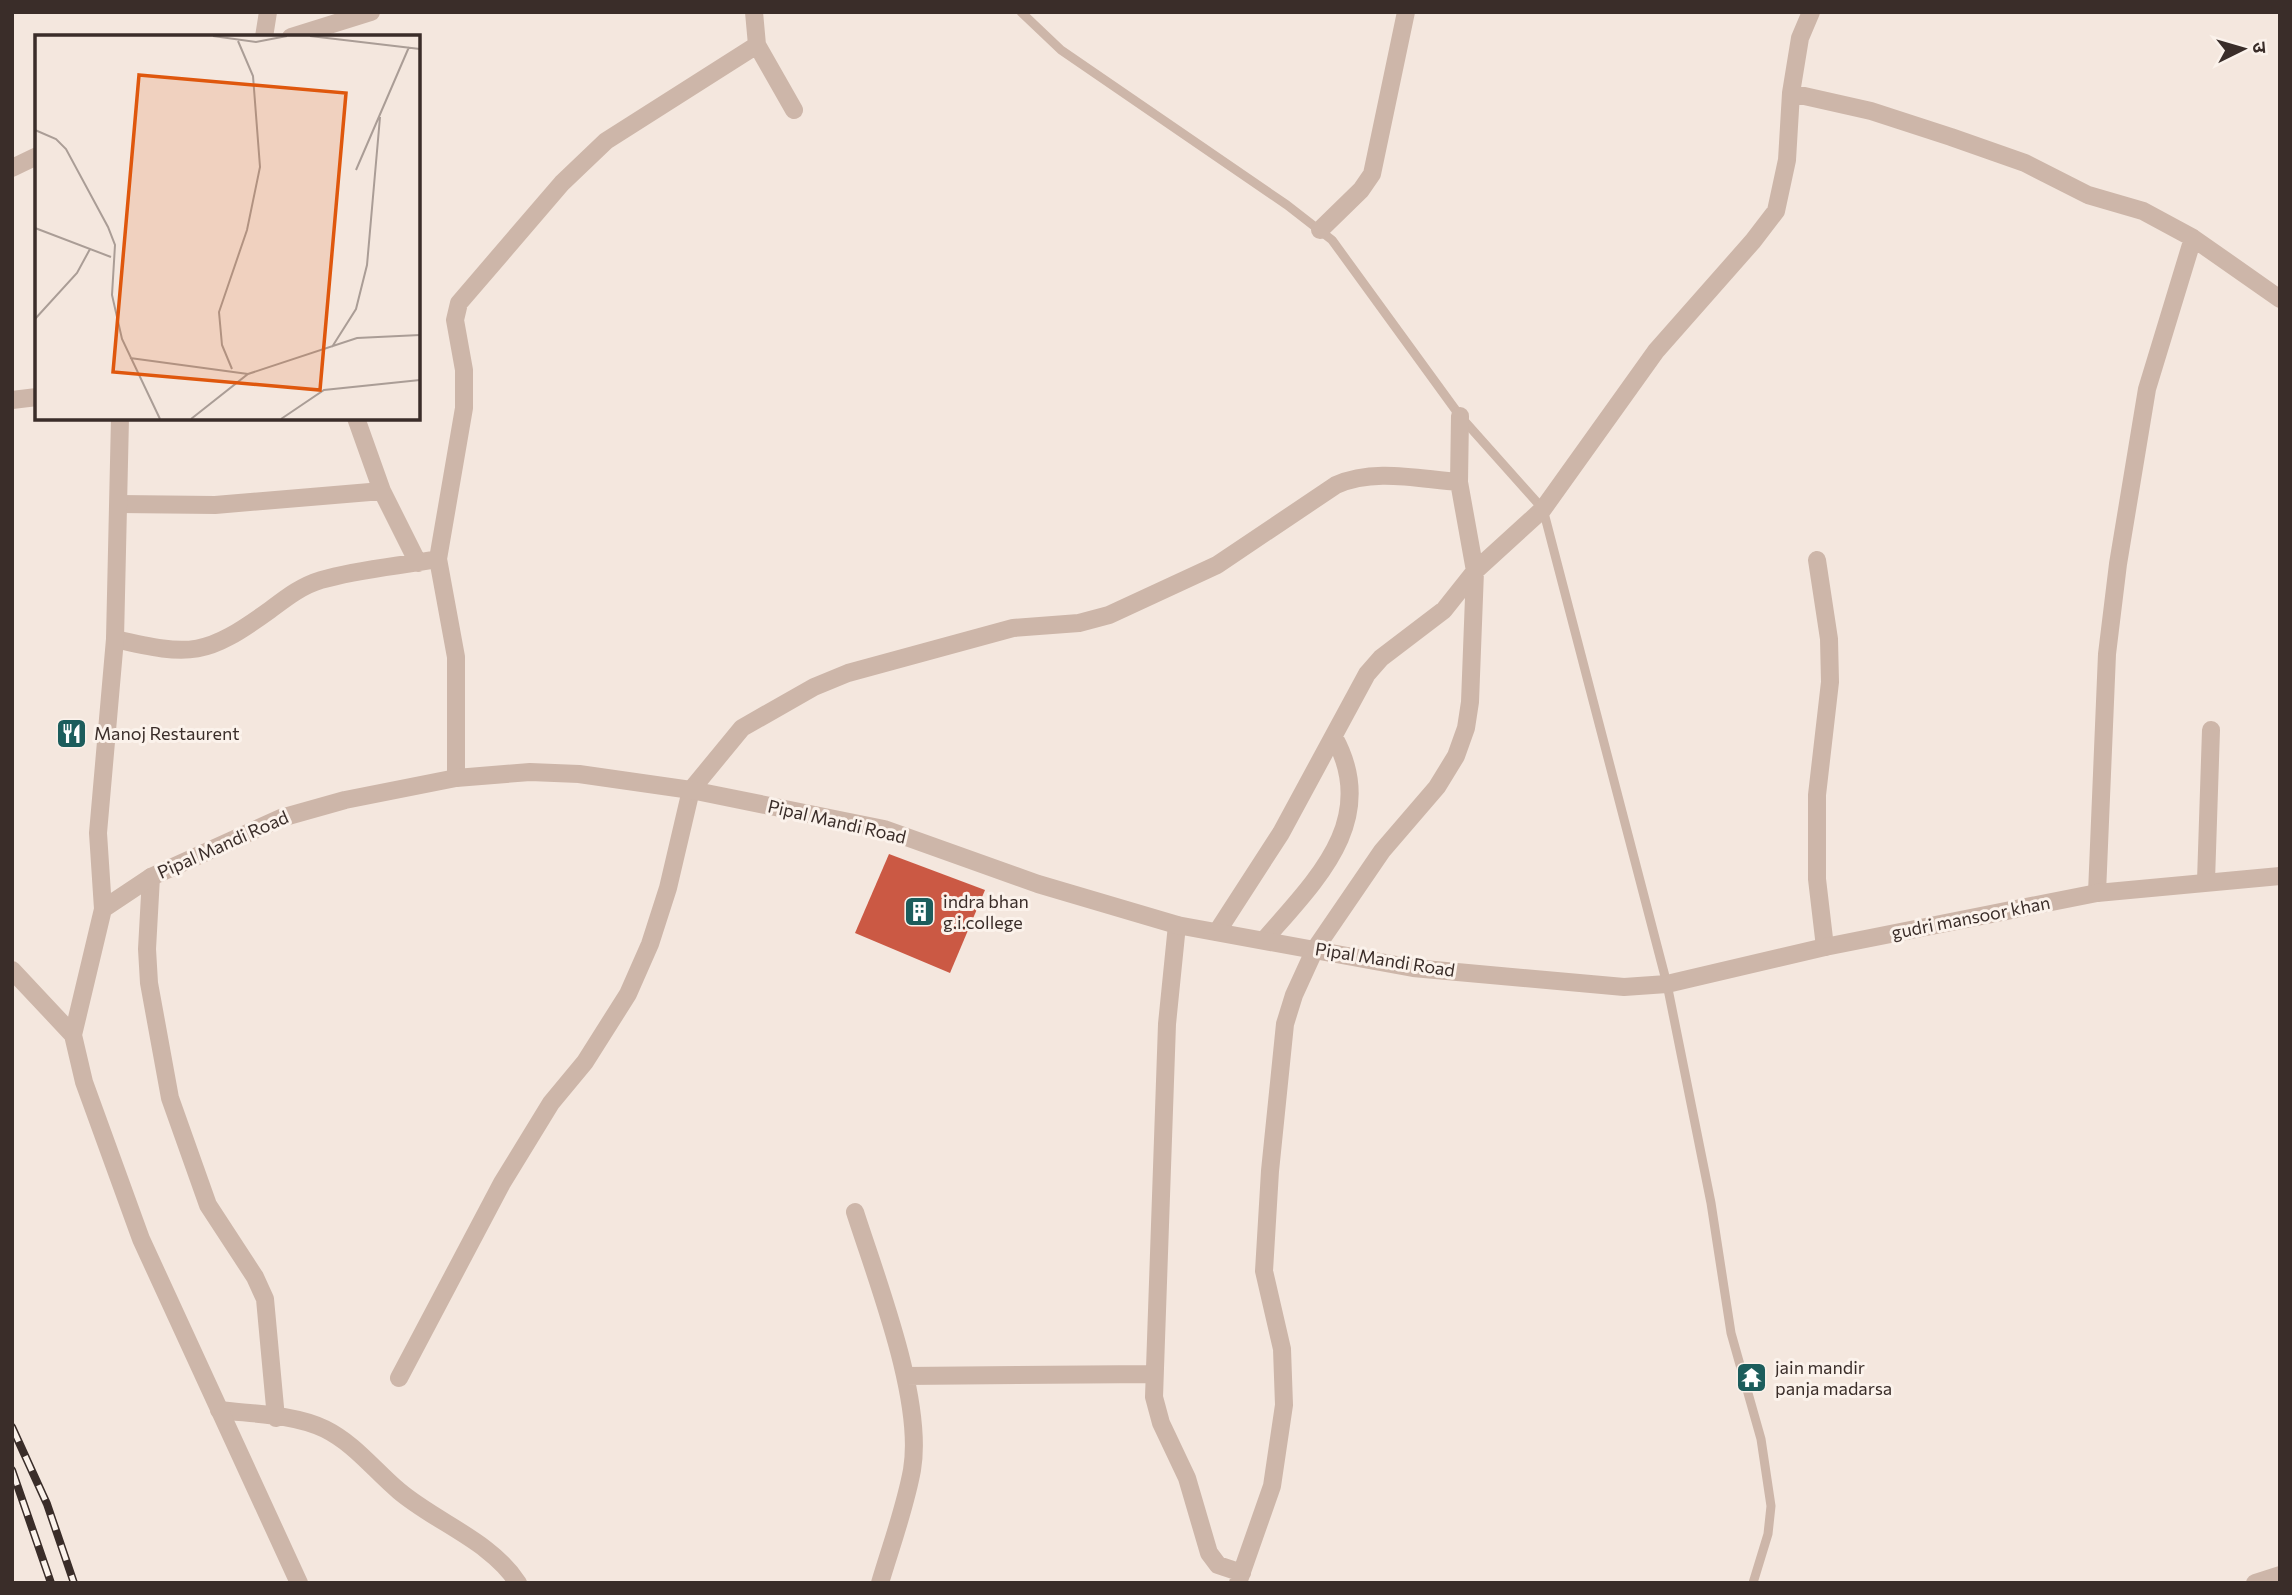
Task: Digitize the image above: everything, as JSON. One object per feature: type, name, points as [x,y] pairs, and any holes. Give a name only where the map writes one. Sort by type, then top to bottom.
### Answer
[{"type":"street","points":[[264,35],[268,12]]},
{"type":"street","points":[[297,35],[371,12]]},
{"type":"street","points":[[754,12],[757,45],[794,110]]},
{"type":"street","points":[[1320,230],[1361,190],[1372,174],[1406,12]]},
{"type":"street","points":[[1217,932],[1281,833],[1367,674],[1381,658],[1444,610],[1475,571],[1543,509],[1656,351],[1754,241],[1776,211],[1787,160],[1791,93],[1800,38],[1811,12]]},
{"type":"street","points":[[456,778],[456,657],[438,559],[464,408],[464,370],[455,320],[459,303],[562,183],[606,141],[757,45]]},
{"type":"street","points":[[1791,93],[1871,111],[1999,154],[2088,195],[2143,211],[2193,238],[2280,299]]},
{"type":"street","points":[[12,168],[35,157]]},
{"type":"street","points":[[2097,893],[2107,654],[2118,564],[2147,389],[2193,238]]},
{"type":"street","points":[[12,400],[35,397]]},
{"type":"street","points":[[1177,925],[1167,1024],[1154,1374],[1156,1409],[1186,1478],[1209,1553],[1217,1565],[1240,1578],[1272,1486],[1283,1416],[1285,1372],[1264,1272],[1269,1171],[1285,1024],[1294,995],[1315,949],[1382,851],[1437,787],[1455,756],[1466,728],[1475,571],[1459,482],[1460,416]]},
{"type":"street","points":[[120,420],[115,639],[98,833],[103,909],[73,1035],[84,1082],[141,1239],[299,1583]]},
{"type":"street","points":[[357,420],[382,491],[418,563]]},
{"type":"street","points":[[399,1378],[502,1183],[551,1103],[585,1062],[628,994],[650,944],[668,888],[691,790],[742,728],[814,687],[848,673],[1013,628],[1080,623],[1110,615],[1217,565],[1336,485],[1354,477],[1371,475],[1459,482]]},
{"type":"street","points":[[119,504],[215,505],[382,491]]},
{"type":"street","points":[[115,639],[154,648],[195,650],[221,643],[296,590],[321,580],[438,559]]},
{"type":"street","points":[[1817,560],[1829,639],[1830,682],[1817,795],[1817,879],[1825,947]]},
{"type":"street","points":[[2206,881],[2211,730]]},
{"type":"street","points":[[1265,939],[1326,868],[1340,841],[1346,821],[1350,780],[1347,763],[1334,737]]},
{"type":"street","name":"Pipal Mandi Road","points":[[103,909],[150,877],[281,818],[345,800],[456,778],[530,772],[579,774],[691,790],[884,829],[1038,884],[1177,925],[1413,968],[1624,987],[1667,985]]},
{"type":"street","name":"gudri mansoor khan","points":[[1667,985],[1825,947],[2097,893],[2280,876]]},
{"type":"street","points":[[150,877],[147,949],[149,984],[170,1098],[208,1205],[255,1277],[265,1300],[276,1418]]},
{"type":"street","points":[[12,970],[73,1035]]},
{"type":"street","points":[[855,1212],[905,1376],[914,1421],[912,1470],[880,1583]]},
{"type":"street","points":[[905,1376],[1154,1374]]},
{"type":"street","points":[[219,1410],[323,1428],[348,1442],[400,1492],[503,1563],[518,1583]]},
{"type":"street","points":[[2255,1583],[2280,1575]]},
{"type":"lane","points":[[1021,12],[1061,50],[1287,205],[1332,240],[1460,416],[1543,509],[1667,985],[1711,1203],[1731,1333],[1761,1439],[1771,1506],[1768,1534],[1753,1583]]},
{"type":"building","name":"indra bhan g.i.college","points":[[889,854],[985,890],[950,973],[855,933]]},
{"type":"railway","points":[[12,1427],[47,1504],[74,1583]]},
{"type":"railway","points":[[12,1470],[51,1583]]},
{"type":"place","name":"Manoj Restaurent","points":[[71,734]]},
{"type":"place","name":"indra bhan g.i.college","points":[[920,912]]},
{"type":"place","name":"jain mandir panja madarsa","points":[[1752,1378]]}]
